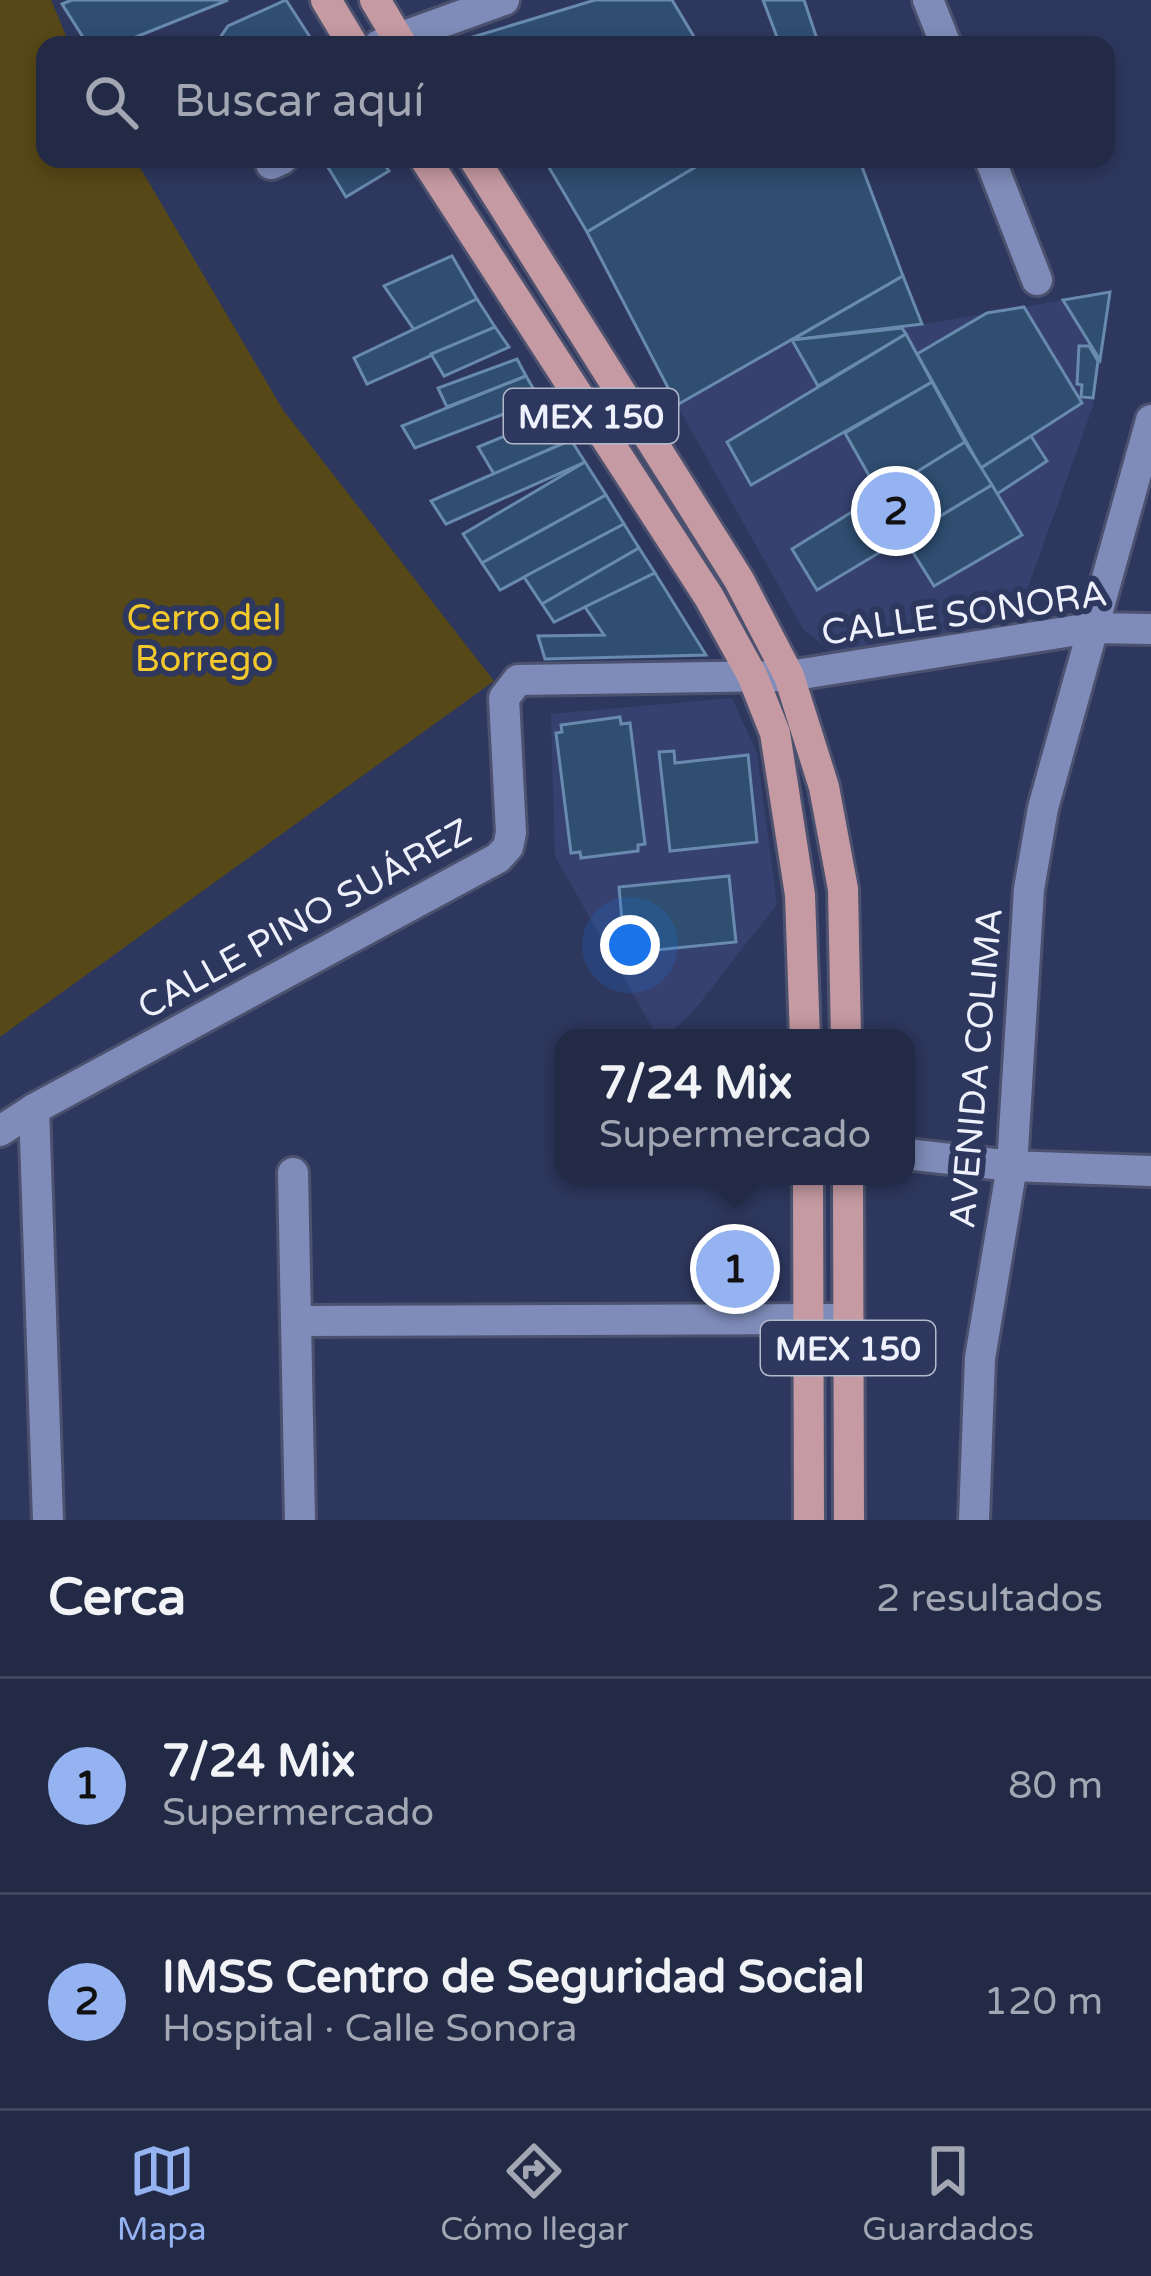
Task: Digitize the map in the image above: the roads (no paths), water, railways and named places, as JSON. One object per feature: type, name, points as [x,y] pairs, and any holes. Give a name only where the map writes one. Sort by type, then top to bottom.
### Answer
[{"type":"main road","points":[[326,0],[348,36]]},
{"type":"main road","points":[[375,0],[390,36]]},
{"type":"main road","name":"MEX 150","points":[[431,168],[709,597],[752,675],[775,733],[800,895],[805,1029]]},
{"type":"main road","name":"MEX 150","points":[[480,168],[740,580],[789,676],[824,787],[843,889],[846,1029]]},
{"type":"main road","name":"MEX 150","points":[[808,1185],[809,1520]]},
{"type":"main road","name":"MEX 150","points":[[848,1185],[849,1520]]},
{"type":"street","points":[[411,36],[504,0]]},
{"type":"street","points":[[928,0],[942,36]]},
{"type":"street","points":[[993,168],[1037,280]]},
{"type":"street","name":"AVENIDA COLIMA","points":[[974,1520],[980,1358],[1012,1166],[1029,889],[1043,808],[1151,420]]},
{"type":"street","name":"CALLE SONORA","points":[[789,676],[1091,628],[1151,628]]},
{"type":"street","name":"CALLE PINO SUÁREZ","points":[[0,1131],[498,858],[508,847],[511,833],[504,698],[518,680],[789,676]]},
{"type":"street","points":[[34,1109],[48,1520]]},
{"type":"street","points":[[915,1155],[1012,1166],[1151,1171]]},
{"type":"street","points":[[293,1173],[300,1520]]},
{"type":"street","points":[[297,1321],[848,1319]]},
{"type":"place","name":"IMSS Centro de Seguridad Social","points":[[896,511]]},
{"type":"place","name":"7/24 Mix","points":[[735,1269]]},
{"type":"park label","name":"Cerro del Borrego","points":[[204,638]]}]
